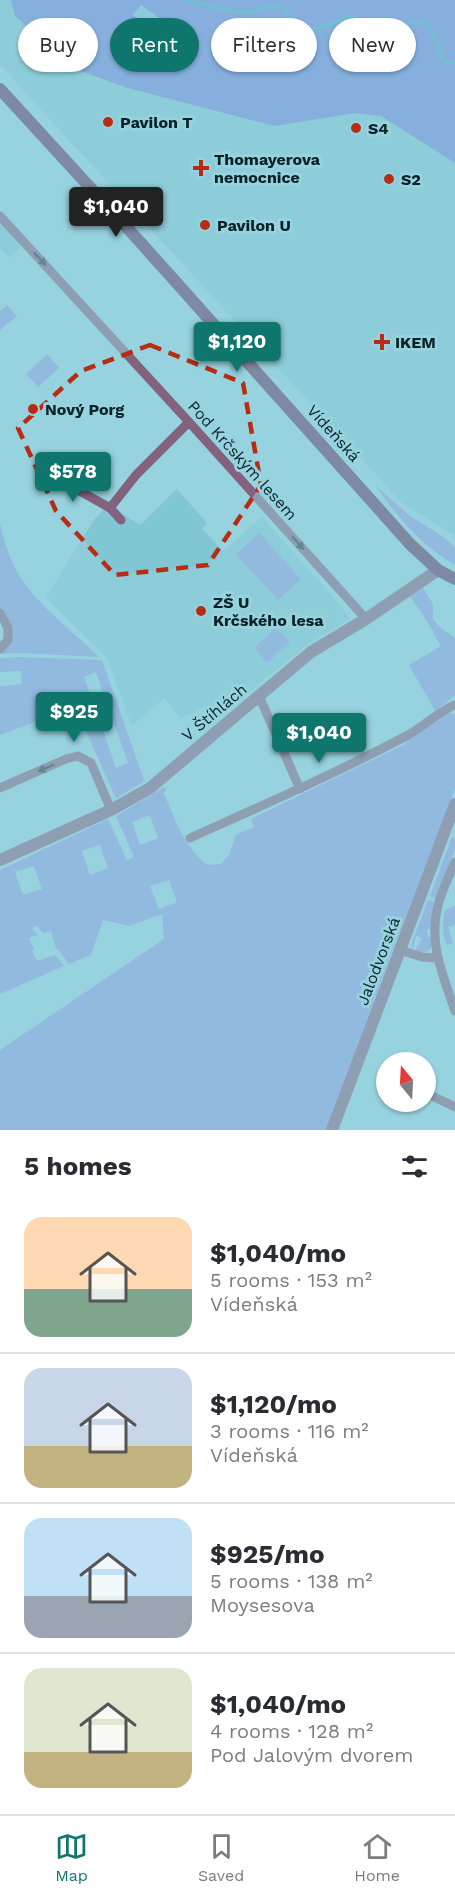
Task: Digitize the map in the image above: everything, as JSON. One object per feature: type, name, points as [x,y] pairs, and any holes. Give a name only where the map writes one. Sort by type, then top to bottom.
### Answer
[{"type":"main road","name":"Vídeňská","points":[[0,89],[144,246],[410,544],[438,570],[455,579]]},
{"type":"street","name":"Pod Krčským lesem","points":[[0,216],[366,619]]},
{"type":"street","points":[[110,508],[136,475],[189,422]]},
{"type":"street","points":[[48,461],[71,486],[110,508],[121,520]]},
{"type":"street","name":"V Štíhlách","points":[[0,860],[111,810],[150,788],[311,651],[366,619],[438,570]]},
{"type":"street","points":[[0,613],[8,628],[8,640],[0,649]]},
{"type":"street","points":[[259,696],[300,789]]},
{"type":"street","points":[[190,838],[300,789],[410,734],[443,710],[454,705]]},
{"type":"street","points":[[0,788],[78,756],[91,763],[111,810]]},
{"type":"street","name":"Jalodvorská","points":[[332,1130],[455,804]]},
{"type":"street","points":[[455,862],[436,911],[434,925],[437,958],[455,1011]]},
{"type":"street","points":[[400,950],[422,957],[437,958]]},
{"type":"street","points":[[436,1098],[455,1107]]},
{"type":"highlighted area","points":[[150,345],[243,383],[261,485],[208,565],[115,575],[56,511],[18,428],[81,371]]},
{"type":"shaded area","points":[[0,0],[169,0],[211,20],[211,72],[317,72],[317,70],[455,135],[455,536],[402,503],[0,65]]},
{"type":"shaded area","points":[[11,0],[455,0],[455,163],[381,116],[356,113],[274,126],[128,88],[83,72],[98,72],[98,18],[18,19],[15,16]]},
{"type":"shaded area","points":[[0,222],[22,246],[9,258],[0,248]]},
{"type":"shaded area","points":[[7,305],[17,316],[0,330],[0,311]]},
{"type":"shaded area","points":[[47,354],[59,368],[38,387],[26,374]]},
{"type":"shaded area","points":[[376,486],[410,516],[455,547],[455,565],[411,530]]},
{"type":"shaded area","name":"ZŠ U Krčského lesa","points":[[177,489],[207,523],[202,529],[223,551],[262,517],[336,600],[350,619],[310,643],[213,720],[204,708],[181,718],[164,698],[132,726],[107,658],[46,597],[94,520],[111,502],[121,513],[140,525]]},
{"type":"shaded area","points":[[0,524],[15,568],[31,592],[99,657],[0,654],[11,631],[11,626],[0,608]]},
{"type":"shaded area","points":[[259,533],[301,579],[278,600],[236,554]]},
{"type":"shaded area","points":[[423,588],[433,604],[433,619],[455,638],[455,695],[435,711],[409,665],[441,646],[410,596]]},
{"type":"shaded area","points":[[276,628],[290,642],[267,663],[254,648]]},
{"type":"shaded area","points":[[0,658],[102,660],[143,782],[116,798],[75,707],[0,735],[0,686],[22,684],[21,671],[0,672]],"holes":[[[96,672],[128,763],[116,768],[84,677]]]},
{"type":"shaded area","points":[[444,712],[455,714],[455,789],[383,975],[327,1130],[0,1130],[0,1050],[164,939],[162,914],[129,926],[103,920],[91,955],[69,964],[55,946],[51,931],[43,933],[37,926],[32,928],[38,935],[29,938],[37,961],[55,955],[64,966],[0,994],[0,870],[108,819],[127,860],[134,857],[116,816],[164,787],[166,791],[163,792],[176,822],[192,850],[207,865],[221,864],[229,855],[236,835],[254,827],[251,819],[405,744],[410,734]],"holes":[[[150,815],[158,838],[140,845],[132,822]],[[100,845],[108,868],[90,875],[82,851]],[[34,866],[42,889],[23,895],[15,872]],[[169,880],[177,902],[159,909],[150,886]]]},
{"type":"shaded area","points":[[452,837],[455,838],[455,849],[436,898],[430,896]]},
{"type":"shaded area","points":[[428,900],[435,902],[431,929],[427,929],[428,937],[432,937],[433,946],[427,951],[418,952],[415,951],[422,938],[416,936],[413,949],[411,945]]},
{"type":"shaded area","points":[[455,906],[455,925],[448,927],[453,943],[447,945],[443,933],[445,910]]},
{"type":"waterway","points":[[187,0],[243,12],[273,6],[283,7],[293,21],[309,29],[350,18],[382,25],[422,23],[428,25],[432,32],[442,59],[445,62],[455,63]]},
{"type":"place","name":"Pavilon T","points":[[108,122]]},
{"type":"place","name":"S4","points":[[356,128]]},
{"type":"place","name":"Thomayerova nemocnice","points":[[201,168]]},
{"type":"place","name":"S2","points":[[389,179]]},
{"type":"place","name":"Pavilon U","points":[[205,225]]},
{"type":"place","name":"IKEM","points":[[382,342]]},
{"type":"place","name":"Nový Porg","points":[[33,409]]},
{"type":"place","name":"ZŠ U Krčského lesa","points":[[201,611]]}]
